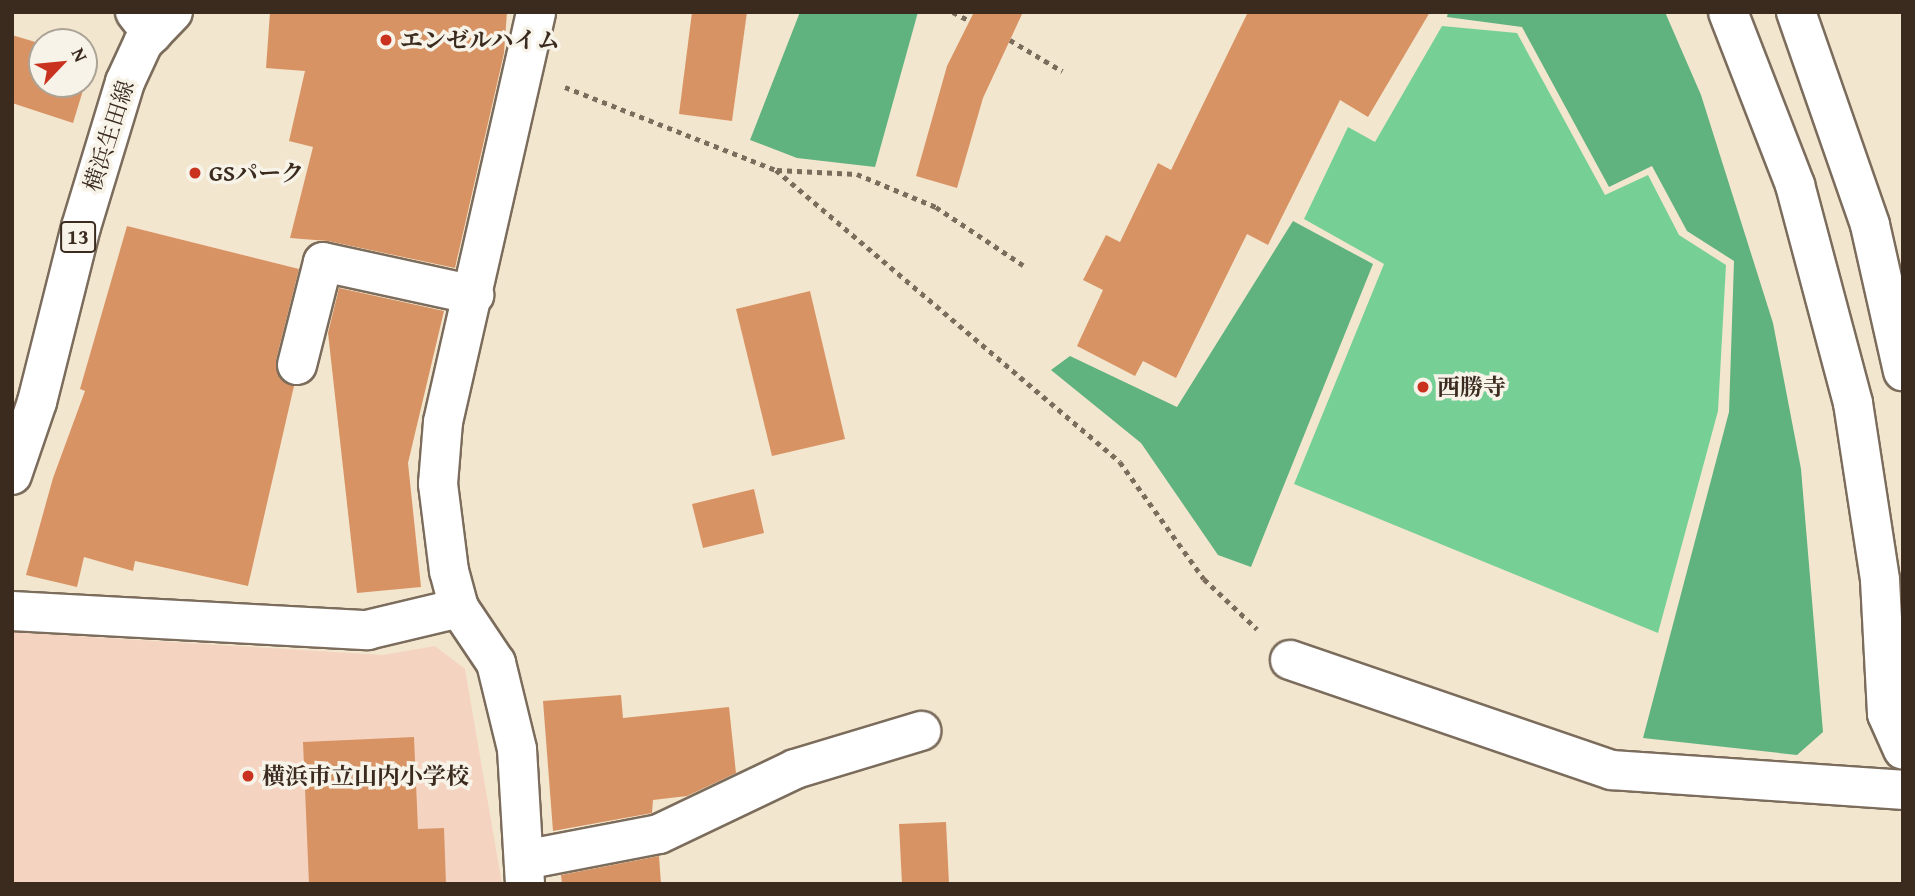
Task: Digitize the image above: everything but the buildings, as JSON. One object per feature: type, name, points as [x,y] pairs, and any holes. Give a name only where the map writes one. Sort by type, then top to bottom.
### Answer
[{"type":"street","points":[[536,12],[525,71],[443,422],[438,484],[459,608],[496,663],[517,749],[525,872],[659,834],[795,769],[921,731]]},
{"type":"street","points":[[1728,12],[1796,185],[1853,403],[1880,580],[1887,714],[1903,750]]},
{"type":"street","points":[[1797,12],[1870,225],[1903,371]]},
{"type":"street","name":"横浜生田線","points":[[12,475],[37,402],[81,227],[125,82],[153,19]]},
{"type":"street","points":[[297,365],[323,262],[474,295]]},
{"type":"street","points":[[12,611],[367,630],[459,608]]},
{"type":"street","points":[[1290,660],[1612,769],[1903,790]]},
{"type":"path","points":[[953,12],[970,21]]},
{"type":"path","points":[[1010,40],[1062,71]]},
{"type":"path","points":[[525,71],[776,170],[857,174],[936,207],[1023,265]]},
{"type":"path","points":[[776,170],[1120,462],[1203,579],[1290,660]]},
{"type":"shaded area","name":"横浜市立山内小学校","points":[[12,632],[383,655],[435,646],[465,669],[502,884],[12,884]]},
{"type":"green space","points":[[800,12],[918,12],[875,167],[797,158],[750,140]]},
{"type":"green space","points":[[1448,12],[1665,12],[1701,95],[1773,323],[1801,469],[1823,732],[1797,755],[1643,738],[1729,412],[1734,261],[1687,231],[1652,166],[1609,187],[1522,27],[1447,17]]},
{"type":"green space","points":[[1442,26],[1517,33],[1605,195],[1648,175],[1679,235],[1726,265],[1718,411],[1658,633],[1294,484],[1384,264],[1304,219],[1348,127],[1375,142]]},
{"type":"green space","points":[[1293,221],[1373,264],[1251,567],[1218,555],[1141,443],[1051,370],[1070,356],[1177,407]]},
{"type":"place","name":"エンゼルハイム","points":[[386,40]]},
{"type":"place","name":"GSパーク","points":[[195,173]]},
{"type":"place","name":"西勝寺","points":[[1423,387]]},
{"type":"place","name":"横浜市立山内小学校","points":[[248,776]]}]
